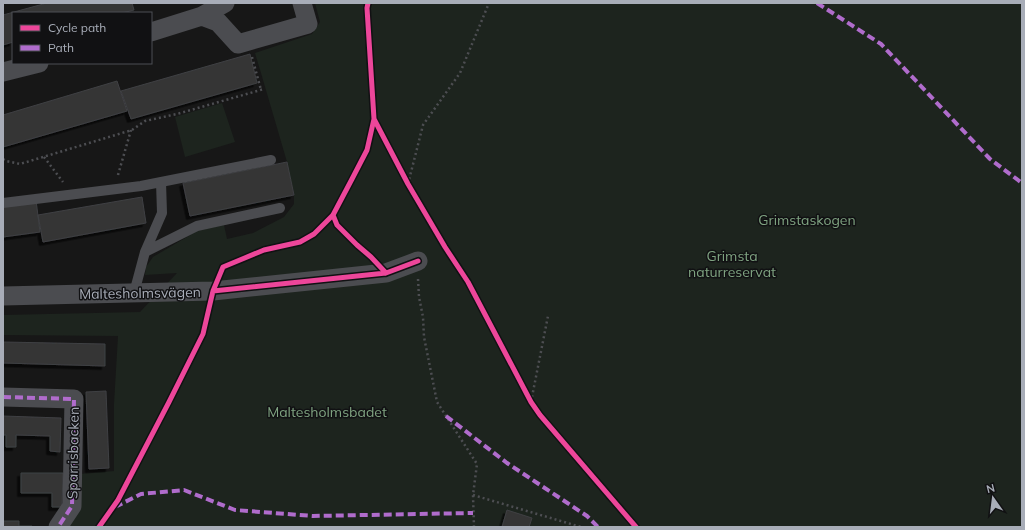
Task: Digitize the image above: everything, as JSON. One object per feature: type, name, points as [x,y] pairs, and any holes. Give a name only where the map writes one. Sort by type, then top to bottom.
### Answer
[{"type":"street","points":[[152,32],[202,16],[225,3]]},
{"type":"street","points":[[202,16],[218,22],[238,44],[308,24],[302,3]]},
{"type":"street","points":[[3,72],[35,64]]},
{"type":"street","name":"Maltesholmsvägen","points":[[3,296],[213,291],[386,273],[418,261]]},
{"type":"street","name":"Sparrisbacken","points":[[3,397],[74,399],[72,506],[58,527]]},
{"type":"lane","points":[[3,203],[141,186],[271,160]]},
{"type":"lane","points":[[134,293],[145,252],[162,213],[161,182]]},
{"type":"lane","points":[[145,252],[196,226],[280,208]]},
{"type":"path","points":[[408,184],[423,125],[460,73],[489,3]]},
{"type":"path","points":[[3,159],[20,164],[132,130],[146,121],[177,114],[263,89],[247,41]]},
{"type":"path","points":[[113,190],[132,130]]},
{"type":"path","points":[[44,157],[74,194]]},
{"type":"path","points":[[405,178],[412,190]]},
{"type":"path","points":[[418,261],[419,297],[423,316],[424,337],[436,402],[477,464],[473,495],[474,527]]},
{"type":"path","points":[[532,404],[548,316]]},
{"type":"path","points":[[527,394],[532,404]]},
{"type":"path","points":[[473,495],[581,527]]},
{"type":"green space","name":"Grimstaskogen","points":[[315,3],[1022,3],[1022,527],[64,527],[79,474],[114,471],[114,404],[118,336],[3,335],[3,315],[140,312],[177,273],[145,275],[146,267],[153,257],[197,231],[224,225],[227,239],[253,233],[284,217],[294,204],[294,194],[287,162],[255,53],[312,34],[320,22]]},
{"type":"green space","points":[[222,103],[235,142],[185,157],[175,117]]},
{"type":"building","points":[[47,3],[132,3],[134,10],[126,12],[14,12]]},
{"type":"building","points":[[12,13],[12,42],[3,45],[3,15]]},
{"type":"building","points":[[250,54],[257,83],[131,119],[121,91]]},
{"type":"building","points":[[117,81],[127,111],[3,147],[3,115]]},
{"type":"building","points":[[287,162],[294,195],[190,216],[183,183]]},
{"type":"building","points":[[142,197],[146,223],[43,242],[38,215]]},
{"type":"building","points":[[36,200],[40,232],[3,237],[3,205]]},
{"type":"building","points":[[3,342],[105,344],[105,366],[3,363]]},
{"type":"building","points":[[106,391],[109,468],[89,469],[86,392]]},
{"type":"building","points":[[3,416],[61,418],[60,452],[50,451],[50,436],[16,435],[16,447],[6,447],[6,435],[3,435]]},
{"type":"building","points":[[21,473],[63,473],[62,507],[52,507],[52,493],[21,493]]},
{"type":"building","points":[[507,510],[532,518],[529,527],[502,527]]},
{"type":"building","points":[[3,521],[19,521],[19,526],[32,527],[3,527]]},
{"type":"marked path","points":[[817,3],[881,44],[990,159],[1022,183]]},
{"type":"marked path","points":[[3,397],[74,399],[72,506],[58,527]]},
{"type":"marked path","points":[[446,416],[507,463],[587,516],[598,527]]},
{"type":"marked path","points":[[115,507],[141,494],[184,490],[235,510],[313,516],[473,513]]},
{"type":"cycle path","points":[[368,3],[367,8],[374,119],[408,184],[445,247],[468,282],[531,402],[540,415],[636,527]]},
{"type":"cycle path","points":[[99,527],[118,500],[203,334],[213,291],[223,267],[264,250],[300,242],[314,234],[333,215],[352,179],[367,150],[374,119]]},
{"type":"cycle path","points":[[333,215],[337,225],[386,273]]},
{"type":"cycle path","points":[[213,291],[386,273],[418,261]]},
{"type":"park label","name":"Grimsta naturreservat","points":[[732,264]]},
{"type":"park label","name":"Maltesholmsbadet","points":[[327,412]]}]
